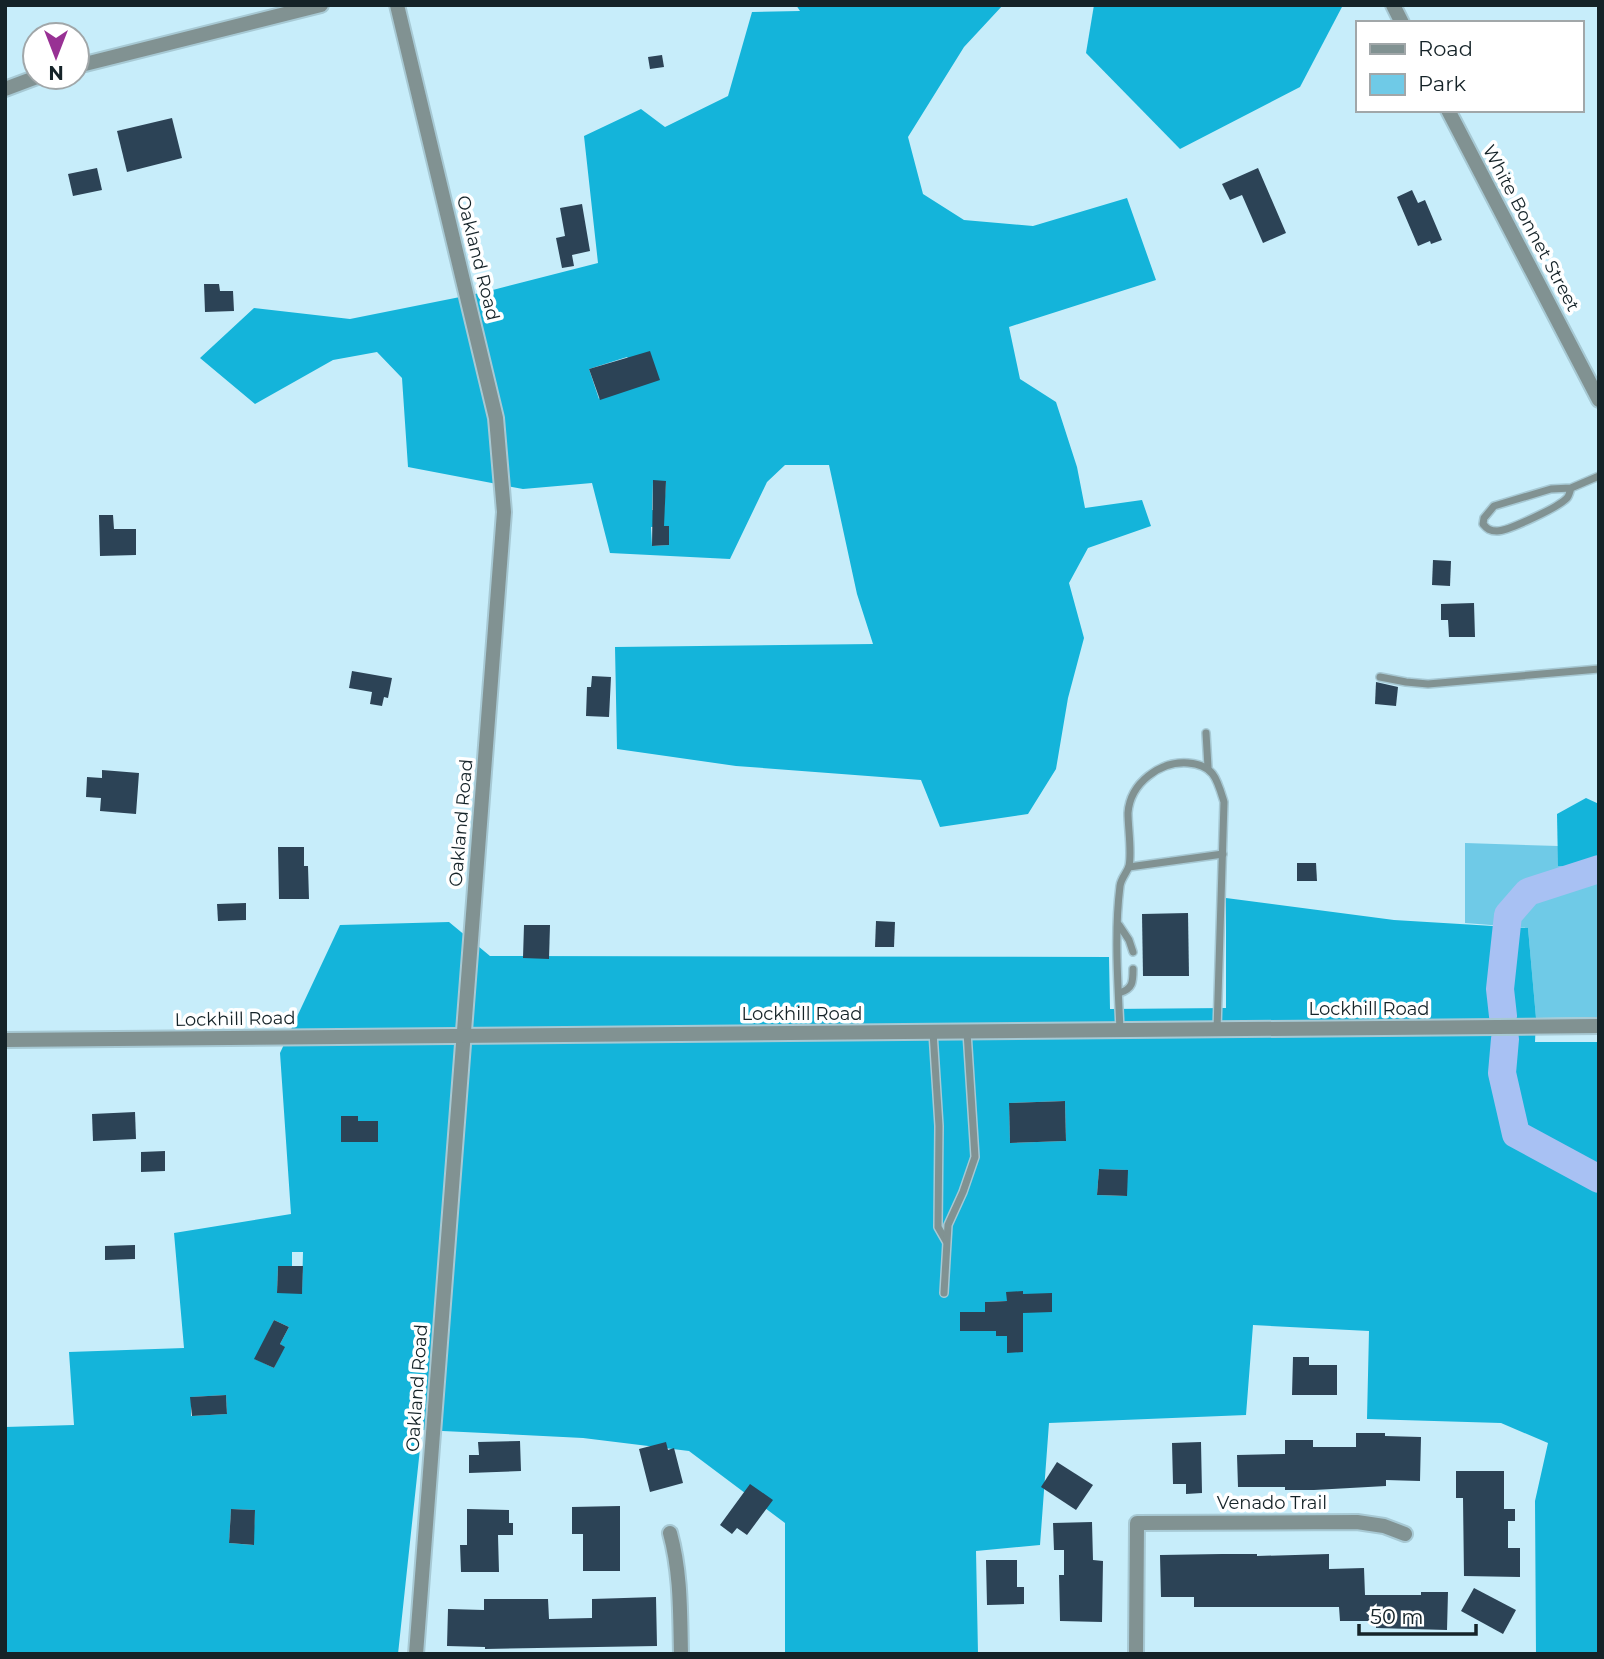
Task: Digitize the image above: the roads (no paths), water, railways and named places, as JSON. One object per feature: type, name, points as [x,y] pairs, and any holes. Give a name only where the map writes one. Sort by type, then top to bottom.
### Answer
[{"type":"street","points":[[91,62],[321,5]]},
{"type":"street","name":"Oakland Road","points":[[397,5],[486,374],[495,418],[503,485],[502,555],[416,1654]]},
{"type":"street","points":[[1393,5],[1401,21]]},
{"type":"street","name":"White Bonnet Street","points":[[1449,112],[1599,400]]},
{"type":"street","name":"Lockhill Road","points":[[5,1040],[1599,1026]]},
{"type":"street","name":"Venado Trail","points":[[1136,1654],[1137,1523],[1357,1522],[1384,1526],[1405,1534]]},
{"type":"street","points":[[670,1534],[679,1584],[681,1654]]},
{"type":"lane","points":[[1571,488],[1568,498],[1558,505],[1503,530],[1493,531],[1483,524],[1484,518],[1494,506],[1551,489],[1571,488],[1599,476]]},
{"type":"lane","points":[[1380,677],[1428,684],[1599,669]]},
{"type":"lane","points":[[1206,733],[1208,767],[1217,781],[1224,802],[1217,1030]]},
{"type":"lane","points":[[1120,1031],[1116,954],[1121,882],[1129,867],[1128,808],[1139,785],[1155,770],[1180,762],[1208,767]]},
{"type":"lane","points":[[1129,867],[1223,854]]},
{"type":"lane","points":[[1119,925],[1133,952]]},
{"type":"lane","points":[[1119,993],[1128,990],[1133,983],[1133,969]]},
{"type":"lane","points":[[933,1032],[939,1126],[938,1227],[946,1241]]},
{"type":"lane","points":[[944,1293],[948,1225],[975,1157],[967,1032]]},
{"type":"waterway","points":[[1503,1016],[1500,989],[1508,915],[1528,892],[1599,869]]},
{"type":"waterway","points":[[1505,1039],[1502,1073],[1516,1134],[1599,1179]]}]
